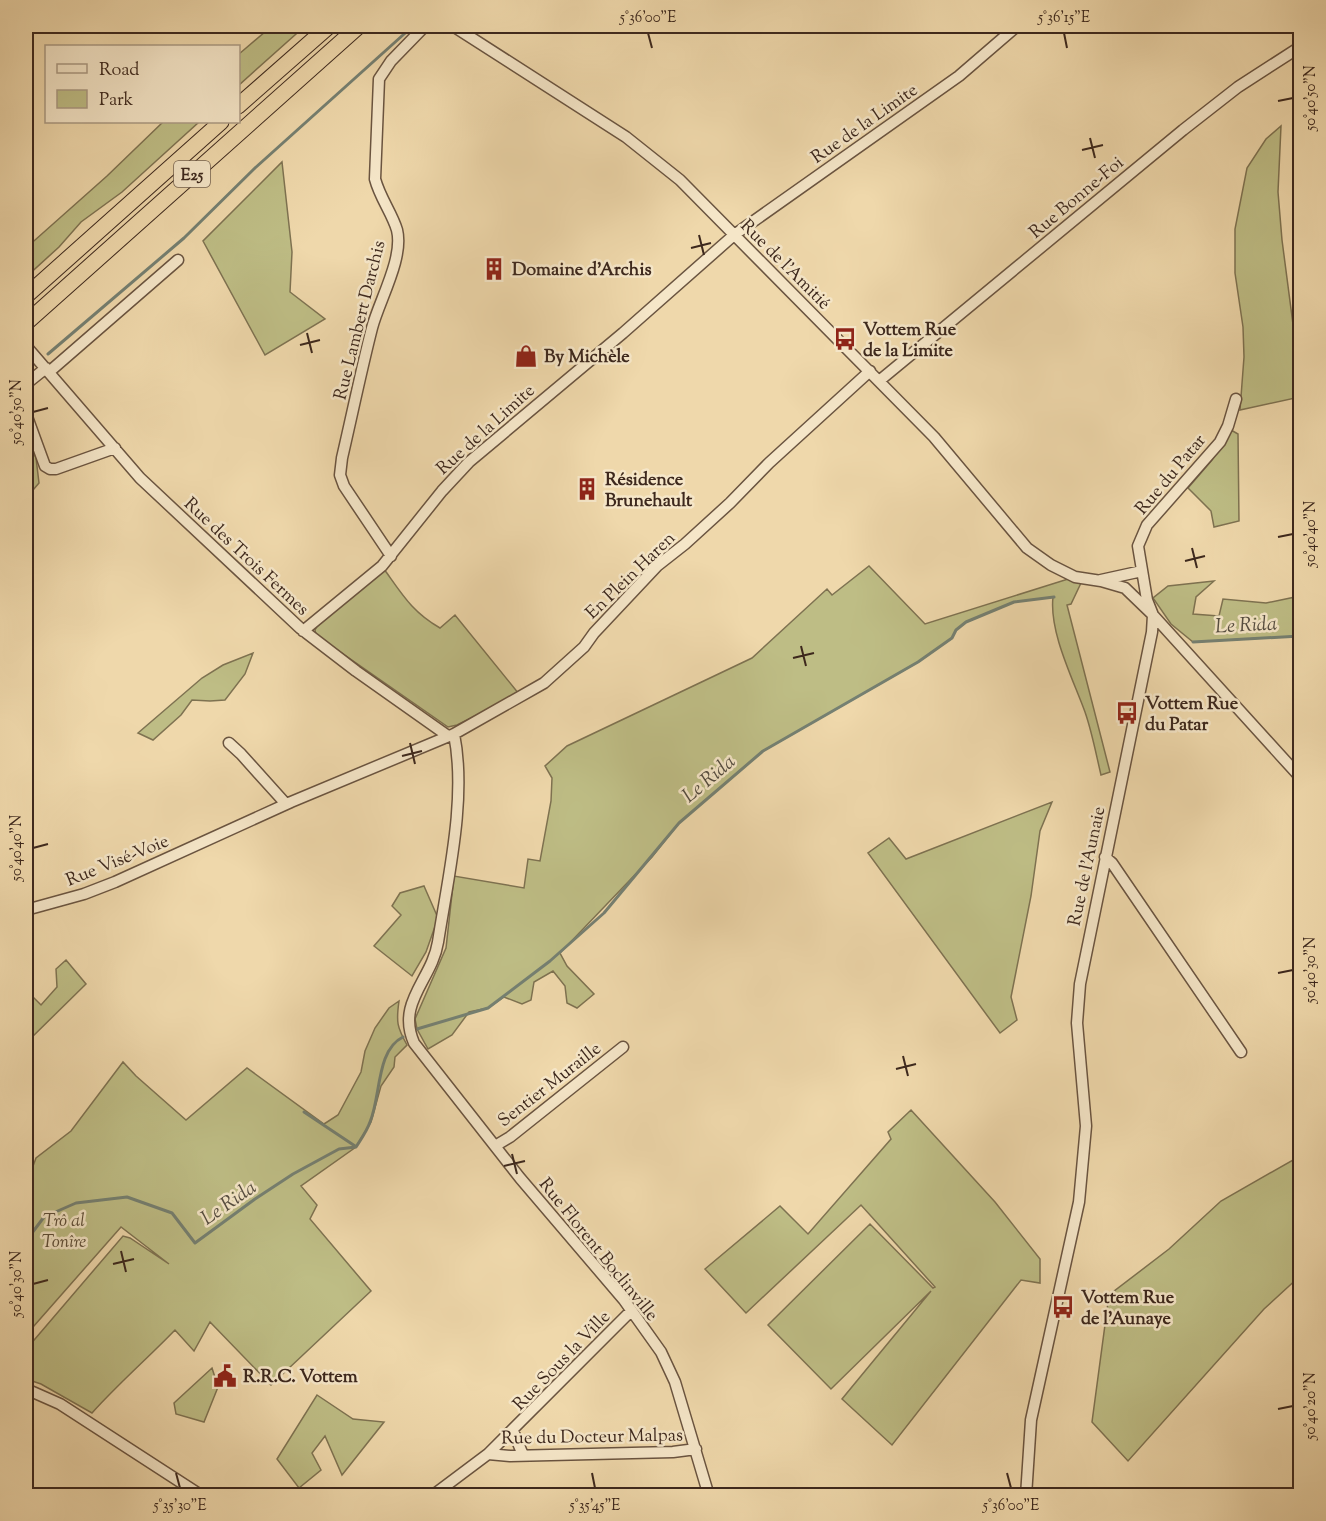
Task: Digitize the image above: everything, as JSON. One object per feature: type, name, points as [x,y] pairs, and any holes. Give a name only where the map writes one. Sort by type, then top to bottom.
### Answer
[{"type":"highway","points":[[240,104],[329,26]]},
{"type":"highway","name":"E25","points":[[26,323],[359,26]]},
{"type":"highway","name":"E25","points":[[26,296],[221,123]]},
{"type":"street","name":"Rue Lambert Darchis","points":[[392,556],[344,486],[340,475],[373,325],[398,246],[397,231],[378,191],[375,179],[379,79],[391,61],[425,26]]},
{"type":"street","name":"Rue de l'Amitié","points":[[453,26],[648,154],[680,180],[934,436],[1027,548],[1050,565],[1075,577],[1125,588],[1153,615]]},
{"type":"street","name":"Rue de la Limite","points":[[303,631],[392,556],[442,491],[469,462],[623,333],[734,235],[959,76],[1017,26]]},
{"type":"street","name":"Rue Bonne-Foi","points":[[879,381],[1183,130],[1238,87],[1300,47]]},
{"type":"street","points":[[26,384],[47,370],[178,260]]},
{"type":"street","name":"Rue des Trois Fermes","points":[[26,346],[140,478],[303,631],[356,671],[451,735]]},
{"type":"street","name":"En Plein Haren","points":[[286,804],[451,735],[544,683],[584,647],[594,633],[657,566],[730,503],[777,456],[870,371]]},
{"type":"street","name":"Rue du Patar","points":[[1153,615],[1147,600],[1138,546],[1148,525],[1220,442],[1228,426],[1236,399]]},
{"type":"street","points":[[26,414],[45,466],[50,469],[56,469],[115,448]]},
{"type":"street","points":[[1101,581],[1142,571]]},
{"type":"street","points":[[1153,615],[1300,777]]},
{"type":"street","name":"Rue de l'Aunaie","points":[[1026,1496],[1032,1420],[1079,1202],[1086,1126],[1077,1023],[1078,1003],[1087,942],[1152,632],[1153,615]]},
{"type":"street","name":"Rue Florent Boclinville","points":[[451,735],[459,770],[455,825],[437,951],[414,998],[408,1019],[409,1032],[414,1043],[495,1146],[624,1300],[661,1352],[675,1382],[709,1496]]},
{"type":"street","points":[[229,743],[286,804]]},
{"type":"street","name":"Rue Visé-Voie","points":[[26,910],[84,894],[286,804]]},
{"type":"street","points":[[1105,857],[1112,863],[1241,1052]]},
{"type":"street","name":"Sentier Muraille","points":[[495,1146],[510,1137],[623,1047]]},
{"type":"street","name":"Rue Sous la Ville","points":[[432,1496],[488,1454],[513,1431],[631,1311]]},
{"type":"street","points":[[26,1389],[60,1404],[196,1494]]},
{"type":"street","name":"Rue Sous la Ville","points":[[513,1431],[523,1455]]},
{"type":"street","name":"Rue du Docteur Malpas","points":[[488,1454],[673,1452],[696,1449]]},
{"type":"green space","points":[[272,26],[305,26],[240,84],[240,53]]},
{"type":"green space","points":[[162,123],[198,123],[122,192],[81,222],[59,247],[26,277],[26,248],[107,176]]},
{"type":"green space","points":[[1281,126],[1278,192],[1300,378],[1300,397],[1240,410],[1244,357],[1243,327],[1235,273],[1235,229],[1247,168],[1266,139]]},
{"type":"green space","points":[[282,162],[292,252],[290,292],[325,319],[265,355],[203,241]]},
{"type":"green space","points":[[1231,430],[1238,434],[1239,521],[1214,527],[1211,511],[1188,488],[1212,460]]},
{"type":"green space","points":[[26,432],[36,458],[39,483],[33,490],[26,481]]},
{"type":"green space","points":[[869,566],[925,624],[1068,579],[1081,583],[1071,604],[1067,605],[1110,772],[1101,775],[1092,735],[1058,640],[1053,597],[1014,602],[966,622],[956,630],[952,638],[918,662],[763,751],[679,823],[652,857],[560,953],[567,966],[594,994],[577,1008],[567,1003],[565,986],[553,971],[534,982],[531,1000],[522,1004],[504,997],[488,1008],[469,1012],[452,1035],[428,1049],[417,1029],[415,1019],[446,948],[454,876],[524,888],[528,859],[540,861],[551,801],[552,778],[545,766],[567,746],[752,658],[827,589],[832,595]]},
{"type":"green space","points":[[384,569],[408,602],[430,622],[440,628],[455,615],[519,694],[457,725],[448,727],[316,635],[315,630],[319,623]]},
{"type":"green space","points":[[1214,581],[1196,597],[1193,614],[1219,616],[1223,599],[1266,603],[1300,596],[1300,636],[1193,642],[1171,624],[1153,598],[1168,586]]},
{"type":"green space","points":[[253,653],[245,674],[225,700],[192,700],[181,715],[153,740],[138,733],[202,678],[223,665]]},
{"type":"green space","points":[[1052,802],[1040,831],[1031,896],[1011,997],[1017,1020],[1000,1033],[868,853],[889,838],[906,859]]},
{"type":"green space","points":[[424,886],[438,918],[426,952],[412,976],[374,946],[401,915],[392,906],[400,893]]},
{"type":"green space","points":[[66,960],[86,984],[26,1043],[26,990],[41,1005],[57,987],[56,969]]},
{"type":"green space","name":"Trô al Tonîre","points":[[399,1001],[398,1024],[407,1045],[395,1057],[394,1067],[381,1086],[371,1122],[356,1147],[301,1186],[317,1205],[310,1219],[371,1291],[271,1385],[210,1322],[194,1351],[175,1330],[92,1413],[41,1384],[26,1379],[26,1344],[29,1346],[123,1236],[130,1238],[169,1264],[121,1227],[26,1335],[26,1185],[36,1158],[71,1131],[123,1062],[186,1120],[247,1068],[324,1124],[338,1115],[361,1072],[365,1051],[375,1028],[389,1008]]},
{"type":"green space","points":[[911,1110],[995,1202],[1040,1259],[1040,1283],[1021,1280],[892,1445],[842,1399],[931,1291],[831,1389],[768,1325],[870,1224],[933,1288],[935,1287],[861,1205],[746,1313],[705,1269],[780,1206],[808,1234],[891,1139],[888,1132]]},
{"type":"green space","points":[[1300,1156],[1300,1276],[1264,1309],[1128,1461],[1092,1422],[1109,1295],[1169,1249],[1221,1201]]},
{"type":"green space","points":[[212,1368],[218,1387],[204,1422],[176,1414],[174,1403]]},
{"type":"green space","points":[[317,1395],[353,1419],[384,1422],[342,1475],[325,1436],[312,1453],[321,1470],[299,1488],[277,1459]]},
{"type":"waterway","points":[[48,354],[184,238],[255,168],[413,26]]},
{"type":"waterway","name":"Le Rida","points":[[417,1029],[488,1008],[550,961],[604,913],[679,823],[763,751],[918,662],[952,638],[956,630],[966,622],[1014,602],[1054,597]]},
{"type":"waterway","name":"Le Rida","points":[[1193,642],[1300,636]]},
{"type":"waterway","name":"Le Rida","points":[[26,1241],[44,1217],[76,1203],[127,1197],[172,1213],[195,1243],[293,1174],[339,1149],[356,1147],[370,1122],[380,1075],[388,1052],[394,1043],[403,1037]]},
{"type":"waterway","points":[[304,1112],[355,1146]]},
{"type":"place","name":"Domaine d'Archis","points":[[494,269]]},
{"type":"place","name":"Vottem Rue de la Limite","points":[[845,339]]},
{"type":"place","name":"By Michèle","points":[[526,356]]},
{"type":"place","name":"Résidence Brunehault","points":[[587,489]]},
{"type":"place","name":"Vottem Rue du Patar","points":[[1127,713]]},
{"type":"place","name":"Vottem Rue de l'Aunaye","points":[[1063,1307]]},
{"type":"place","name":"R.R.C. Vottem","points":[[225,1376]]}]
